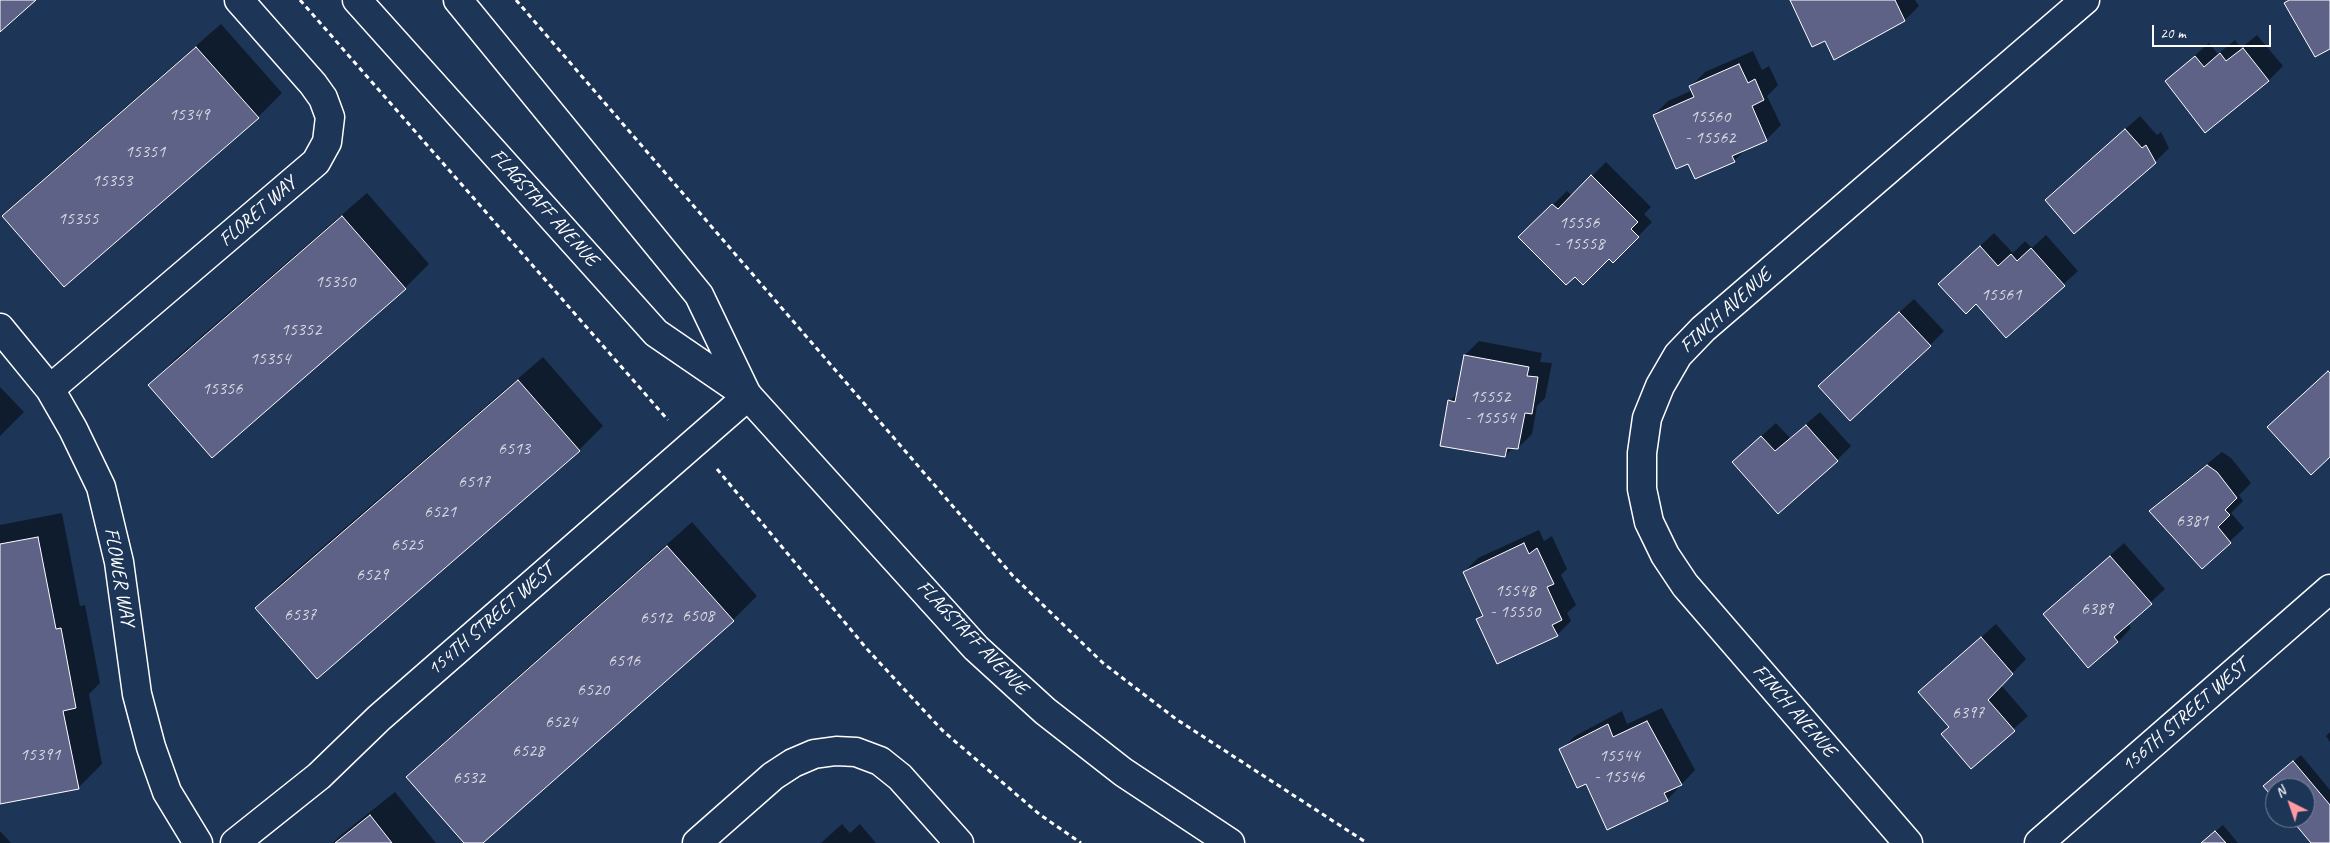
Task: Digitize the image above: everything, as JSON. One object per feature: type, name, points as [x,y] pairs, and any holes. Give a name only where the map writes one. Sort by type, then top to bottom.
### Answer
[{"type":"street","name":"FLORET WAY","points":[[50,389],[316,162],[327,142],[330,117],[323,98],[313,84],[239,0]]},
{"type":"street","name":"FLAGSTAFF AVENUE","points":[[357,0],[656,333],[748,396],[976,648],[1045,711],[1123,772],[1230,843]]},
{"type":"street","name":"FLAGSTAFF AVENUE","points":[[458,0],[699,295],[748,396]]},
{"type":"street","name":"FINCH AVENUE","points":[[1908,843],[1685,585],[1665,556],[1649,522],[1642,489],[1642,454],[1646,418],[1660,386],[1678,355],[1703,329],[2085,0]]},
{"type":"street","name":"FLOWER WAY","points":[[0,328],[50,389],[73,429],[101,487],[119,562],[137,694],[150,747],[167,792],[198,843]]},
{"type":"street","name":"154TH STREET WEST","points":[[235,843],[320,776],[379,718],[748,396]]},
{"type":"street","name":"156TH STREET WEST","points":[[2039,843],[2330,589]]},
{"type":"street","points":[[697,843],[773,776],[793,763],[814,754],[836,751],[856,752],[880,760],[900,777],[958,843]]},
{"type":"path","points":[[516,0],[1013,576],[1103,663],[1176,719],[1367,843]]},
{"type":"building","points":[[0,0],[36,0],[0,32]]},
{"type":"building","points":[[1790,0],[1895,0],[1905,21],[1834,60],[1825,41],[1812,47]]},
{"type":"building","points":[[2289,0],[2330,0],[2330,49],[2315,57],[2284,3]]},
{"type":"building","points":[[196,47],[259,118],[64,287],[2,216]]},
{"type":"building","points":[[2243,48],[2269,81],[2205,133],[2165,81],[2195,56],[2204,67],[2220,53],[2226,61]]},
{"type":"building","points":[[1739,64],[1748,83],[1755,79],[1764,100],[1752,106],[1767,141],[1732,156],[1735,162],[1695,179],[1688,164],[1676,169],[1653,115],[1694,97],[1689,86]]},
{"type":"building","points":[[2125,129],[2142,148],[2146,145],[2156,163],[2074,234],[2045,200]]},
{"type":"building","points":[[1591,175],[1638,222],[1631,229],[1639,237],[1613,263],[1609,259],[1583,285],[1575,277],[1566,285],[1518,237],[1552,204],[1558,209]]},
{"type":"building","points":[[342,216],[406,289],[212,458],[148,385]]},
{"type":"building","points":[[1980,246],[1998,266],[2011,254],[2017,261],[2031,248],[2065,286],[2006,338],[1976,304],[1966,314],[1938,284]]},
{"type":"building","points":[[1899,312],[1931,346],[1850,421],[1818,386]]},
{"type":"building","points":[[1464,355],[1529,367],[1527,376],[1538,377],[1532,414],[1525,413],[1518,449],[1507,448],[1505,457],[1440,446],[1448,400],[1455,402]]},
{"type":"building","points":[[2328,371],[2330,373],[2330,457],[2311,475],[2267,427]]},
{"type":"building","points":[[518,380],[580,451],[317,679],[255,608]]},
{"type":"building","points":[[1806,425],[1838,461],[1778,514],[1732,462],[1761,436],[1775,451]]},
{"type":"building","points":[[2207,465],[2217,472],[2237,498],[2225,510],[2230,515],[2218,527],[2231,543],[2202,569],[2149,511]]},
{"type":"building","points":[[38,537],[56,629],[61,628],[76,708],[63,711],[79,789],[0,804],[0,544]]},
{"type":"building","points":[[1524,543],[1529,554],[1537,548],[1554,584],[1547,587],[1562,620],[1552,625],[1558,636],[1497,664],[1476,619],[1483,616],[1463,572]]},
{"type":"building","points":[[667,546],[734,621],[483,843],[464,843],[406,777]]},
{"type":"building","points":[[2110,556],[2152,604],[2114,637],[2118,642],[2088,668],[2043,614]]},
{"type":"building","points":[[1981,637],[2013,674],[1988,700],[2015,731],[1971,769],[1941,734],[1949,727],[1918,692]]},
{"type":"building","points":[[1647,721],[1682,785],[1664,793],[1668,801],[1607,830],[1586,784],[1577,788],[1559,749],[1608,724],[1613,737]]},
{"type":"building","points":[[2293,761],[2307,778],[2273,778]]},
{"type":"building","points":[[2315,787],[2330,805],[2330,843],[2311,843],[2298,828],[2315,828]]},
{"type":"building","points":[[370,815],[392,843],[335,843]]},
{"type":"building","points":[[2215,831],[2226,843],[2201,843]]}]
